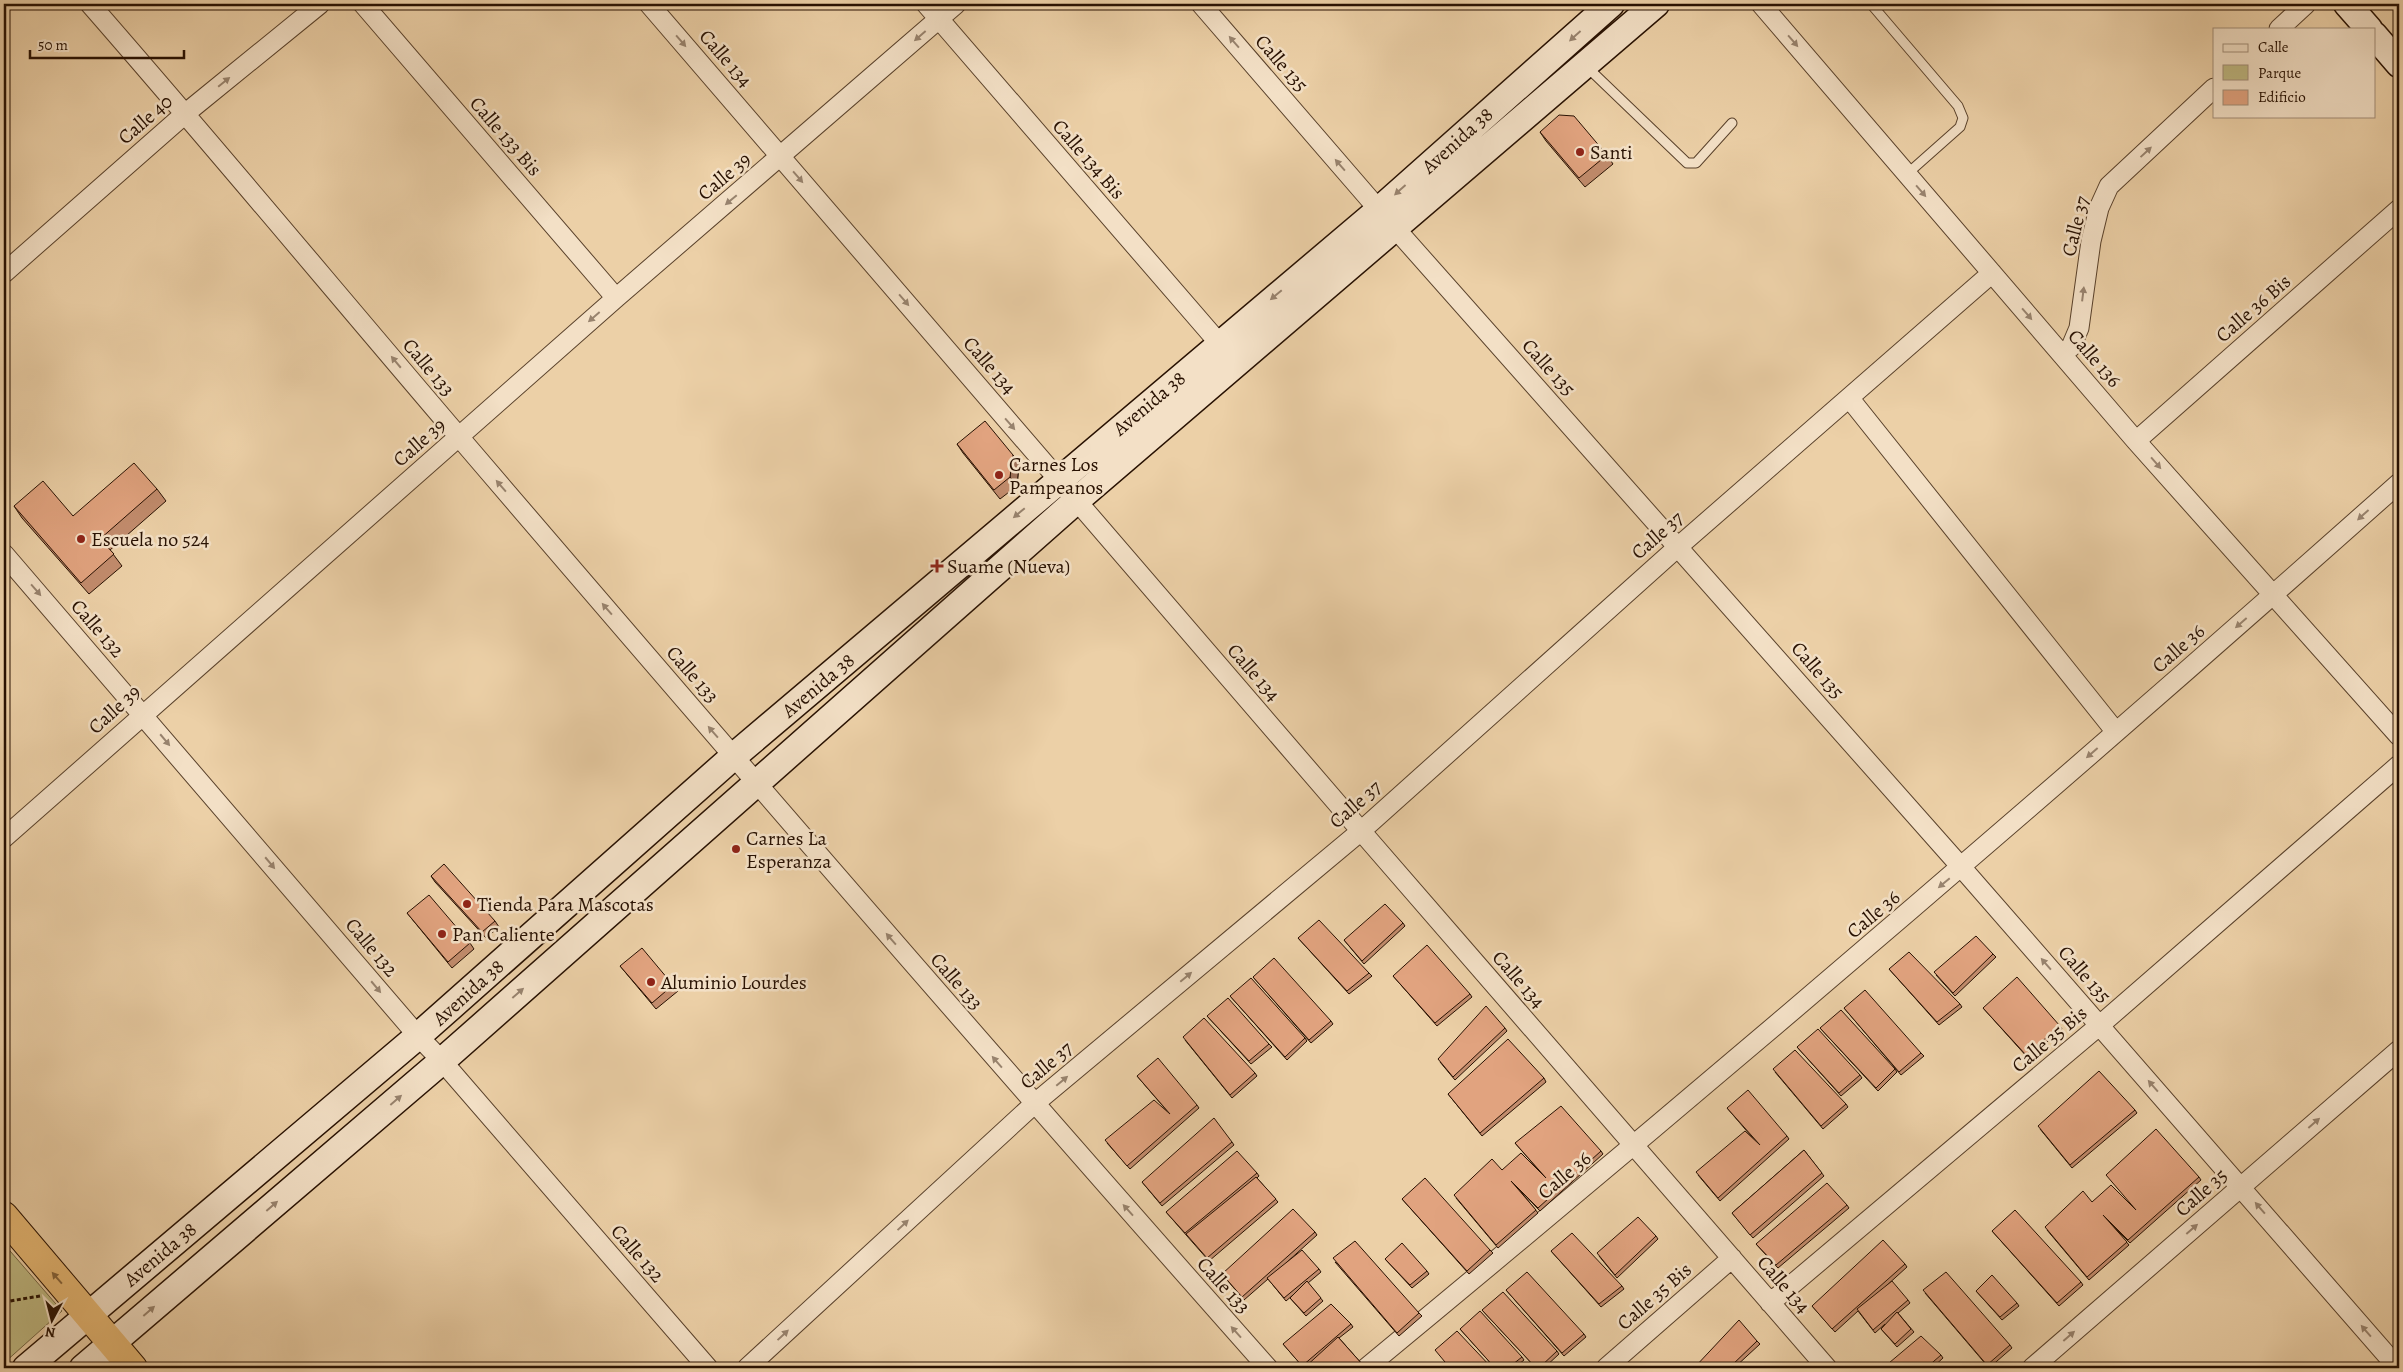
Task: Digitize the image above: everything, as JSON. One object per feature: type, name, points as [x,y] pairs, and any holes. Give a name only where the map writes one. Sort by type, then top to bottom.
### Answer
[{"type":"highway","points":[[4,1216],[134,1368]]},
{"type":"main road","name":"Avenida 38","points":[[83,1368],[442,1060],[1077,500],[1387,219],[1611,4]]},
{"type":"main road","name":"Avenida 38","points":[[26,1368],[418,1036],[734,756],[1218,343],[1387,219],[1586,66],[1656,4]]},
{"type":"main road","points":[[2347,4],[2368,28]]},
{"type":"main road","points":[[2376,37],[2399,64]]},
{"type":"street","name":"Calle 133","points":[[90,4],[186,113],[459,437],[756,783],[1034,1104],[1268,1368]]},
{"type":"street","name":"Calle 40","points":[[4,273],[186,113],[320,4]]},
{"type":"street","name":"Calle 133 Bis","points":[[363,4],[616,298]]},
{"type":"street","name":"Calle 134","points":[[649,4],[1360,830],[1770,1302],[1822,1366]]},
{"type":"street","name":"Calle 134 Bis","points":[[926,4],[1218,343]]},
{"type":"street","name":"Calle 39","points":[[4,838],[616,298],[956,4]]},
{"type":"street","name":"Calle 135","points":[[1201,4],[1387,219],[1679,546],[2100,1025],[2398,1368]]},
{"type":"street","name":"Calle 136","points":[[1761,4],[2136,440],[2272,596],[2399,736]]},
{"type":"street","points":[[2280,28],[2306,4]]},
{"type":"street","name":"Calle 37","points":[[2062,354],[2071,348],[2079,328],[2091,241],[2099,208],[2109,186],[2213,89]]},
{"type":"street","name":"Calle 36 Bis","points":[[2136,440],[2399,209]]},
{"type":"street","name":"Calle 37","points":[[747,1368],[1034,1104],[1360,830],[1679,546],[1850,399],[1992,273]]},
{"type":"street","points":[[1850,399],[2116,732]]},
{"type":"street","name":"Calle 36","points":[[1366,1368],[1635,1146],[1962,868],[2399,483]]},
{"type":"street","name":"Calle 132","points":[[4,554],[418,1036],[442,1060],[708,1368]]},
{"type":"street","name":"Calle 35 Bis","points":[[1770,1302],[2100,1025],[2399,765]]},
{"type":"street","name":"Calle 35","points":[[2032,1368],[2399,1050]]},
{"type":"street","name":"Calle 35 Bis","points":[[1606,1368],[1732,1258]]},
{"type":"lane","points":[[1871,4],[1958,106],[1964,118],[1960,127],[1907,174]]},
{"type":"lane","points":[[1586,66],[1687,163],[1696,164],[1732,123]]},
{"type":"green space","points":[[4,1244],[62,1311],[4,1363]]},
{"type":"building","name":"Santi","points":[[1559,115],[1574,116],[1607,155],[1579,178],[1540,132]]},
{"type":"building","name":"Carnes Los Pampeanos","points":[[985,421],[1013,455],[1010,477],[994,490],[957,444]]},
{"type":"building","name":"Escuela no 524","points":[[134,463],[157,489],[100,539],[114,554],[81,583],[14,506],[43,481],[73,516]]},
{"type":"building","name":"Tienda Para Mascotas","points":[[444,864],[495,921],[482,932],[431,876]]},
{"type":"building","name":"Pan Caliente","points":[[429,895],[470,943],[448,962],[407,913]]},
{"type":"building","points":[[1385,904],[1403,923],[1362,961],[1344,940]]},
{"type":"building","points":[[1319,920],[1369,973],[1347,991],[1298,938]]},
{"type":"building","points":[[1976,936],[1993,954],[1953,993],[1934,972]]},
{"type":"building","points":[[1427,945],[1470,994],[1435,1023],[1393,976]]},
{"type":"building","name":"Aluminio Lourdes","points":[[642,948],[673,985],[652,1003],[620,966]]},
{"type":"building","points":[[1909,952],[1960,1004],[1937,1022],[1889,969]]},
{"type":"building","points":[[1274,958],[1331,1021],[1309,1040],[1253,977]]},
{"type":"building","points":[[2017,977],[2060,1026],[2026,1055],[1983,1008]]},
{"type":"building","points":[[1251,978],[1305,1038],[1285,1057],[1230,996]]},
{"type":"building","points":[[1865,990],[1921,1053],[1899,1072],[1844,1008]]},
{"type":"building","points":[[1228,998],[1269,1044],[1249,1061],[1207,1016]]},
{"type":"building","points":[[1486,1006],[1505,1028],[1453,1077],[1438,1059]]},
{"type":"building","points":[[1841,1010],[1895,1069],[1876,1088],[1820,1028]]},
{"type":"building","points":[[1204,1018],[1255,1073],[1230,1095],[1183,1037]]},
{"type":"building","points":[[1818,1029],[1860,1075],[1839,1093],[1797,1047]]},
{"type":"building","points":[[1508,1039],[1544,1078],[1480,1133],[1448,1094]]},
{"type":"building","points":[[1795,1050],[1846,1104],[1821,1126],[1773,1069]]},
{"type":"building","points":[[1158,1058],[1197,1105],[1127,1166],[1105,1140],[1154,1100],[1170,1114],[1137,1076]]},
{"type":"building","points":[[2099,1071],[2135,1110],[2070,1165],[2038,1126]]},
{"type":"building","points":[[1748,1090],[1787,1136],[1718,1198],[1696,1172],[1745,1131],[1760,1145],[1727,1108]]},
{"type":"building","points":[[1561,1106],[1601,1151],[1538,1208],[1511,1181],[1536,1210],[1496,1245],[1454,1195],[1492,1159],[1502,1170],[1521,1153],[1546,1178],[1515,1143]]},
{"type":"building","points":[[1214,1118],[1232,1142],[1160,1203],[1142,1182]]},
{"type":"building","points":[[2156,1129],[2199,1177],[2128,1240],[2103,1215],[2127,1242],[2087,1277],[2045,1227],[2083,1191],[2092,1202],[2111,1185],[2136,1210],[2106,1175]]},
{"type":"building","points":[[1804,1150],[1822,1173],[1750,1235],[1732,1213]]},
{"type":"building","points":[[1237,1151],[1257,1173],[1185,1233],[1166,1212]]},
{"type":"building","points":[[1256,1177],[1276,1199],[1207,1258],[1186,1234]]},
{"type":"building","points":[[1425,1178],[1490,1250],[1467,1271],[1402,1199]]},
{"type":"building","points":[[1827,1183],[1847,1205],[1776,1265],[1756,1244]]},
{"type":"building","points":[[1293,1209],[1315,1232],[1242,1297],[1222,1274]]},
{"type":"building","points":[[2015,1210],[2081,1282],[2057,1303],[1992,1231]]},
{"type":"building","points":[[1638,1217],[1656,1236],[1615,1275],[1597,1253]]},
{"type":"building","points":[[1572,1233],[1622,1286],[1599,1304],[1551,1251]]},
{"type":"building","points":[[1883,1240],[1905,1264],[1832,1329],[1812,1306]]},
{"type":"building","points":[[1355,1241],[1419,1313],[1397,1333],[1333,1258]]},
{"type":"building","points":[[1402,1243],[1427,1271],[1410,1285],[1385,1259]]},
{"type":"building","points":[[1302,1250],[1319,1269],[1284,1298],[1267,1278]]},
{"type":"building","points":[[1527,1272],[1584,1334],[1562,1353],[1506,1290]]},
{"type":"building","points":[[1946,1272],[2010,1345],[1987,1365],[1923,1290]]},
{"type":"building","points":[[1992,1275],[2017,1303],[2000,1317],[1976,1291]]},
{"type":"building","points":[[1307,1281],[1321,1298],[1304,1313],[1290,1298]]},
{"type":"building","points":[[1892,1281],[1908,1300],[1873,1330],[1857,1309]]},
{"type":"building","points":[[1503,1292],[1557,1351],[1539,1368],[1536,1368],[1482,1310]]},
{"type":"building","points":[[1331,1304],[1351,1324],[1302,1366],[1283,1344]]},
{"type":"building","points":[[1480,1311],[1522,1357],[1508,1368],[1495,1368],[1460,1329]]},
{"type":"building","points":[[1897,1312],[1911,1329],[1895,1344],[1881,1329]]},
{"type":"building","points":[[1739,1320],[1757,1341],[1729,1368],[1694,1368]]},
{"type":"building","points":[[1457,1331],[1492,1368],[1450,1368],[1435,1350]]},
{"type":"building","points":[[1921,1336],[1941,1355],[1926,1368],[1883,1368]]},
{"type":"building","points":[[1338,1337],[1362,1364],[1357,1368],[1304,1368]]},
{"type":"place","name":"Santi","points":[[1580,152]]},
{"type":"place","name":"Carnes Los Pampeanos","points":[[999,475]]},
{"type":"place","name":"Escuela no 524","points":[[81,539]]},
{"type":"place","name":"Suame (Nueva)","points":[[937,566]]},
{"type":"place","name":"Carnes La Esperanza","points":[[736,849]]},
{"type":"place","name":"Tienda Para Mascotas","points":[[467,904]]},
{"type":"place","name":"Pan Caliente","points":[[442,934]]},
{"type":"place","name":"Aluminio Lourdes","points":[[651,982]]}]
